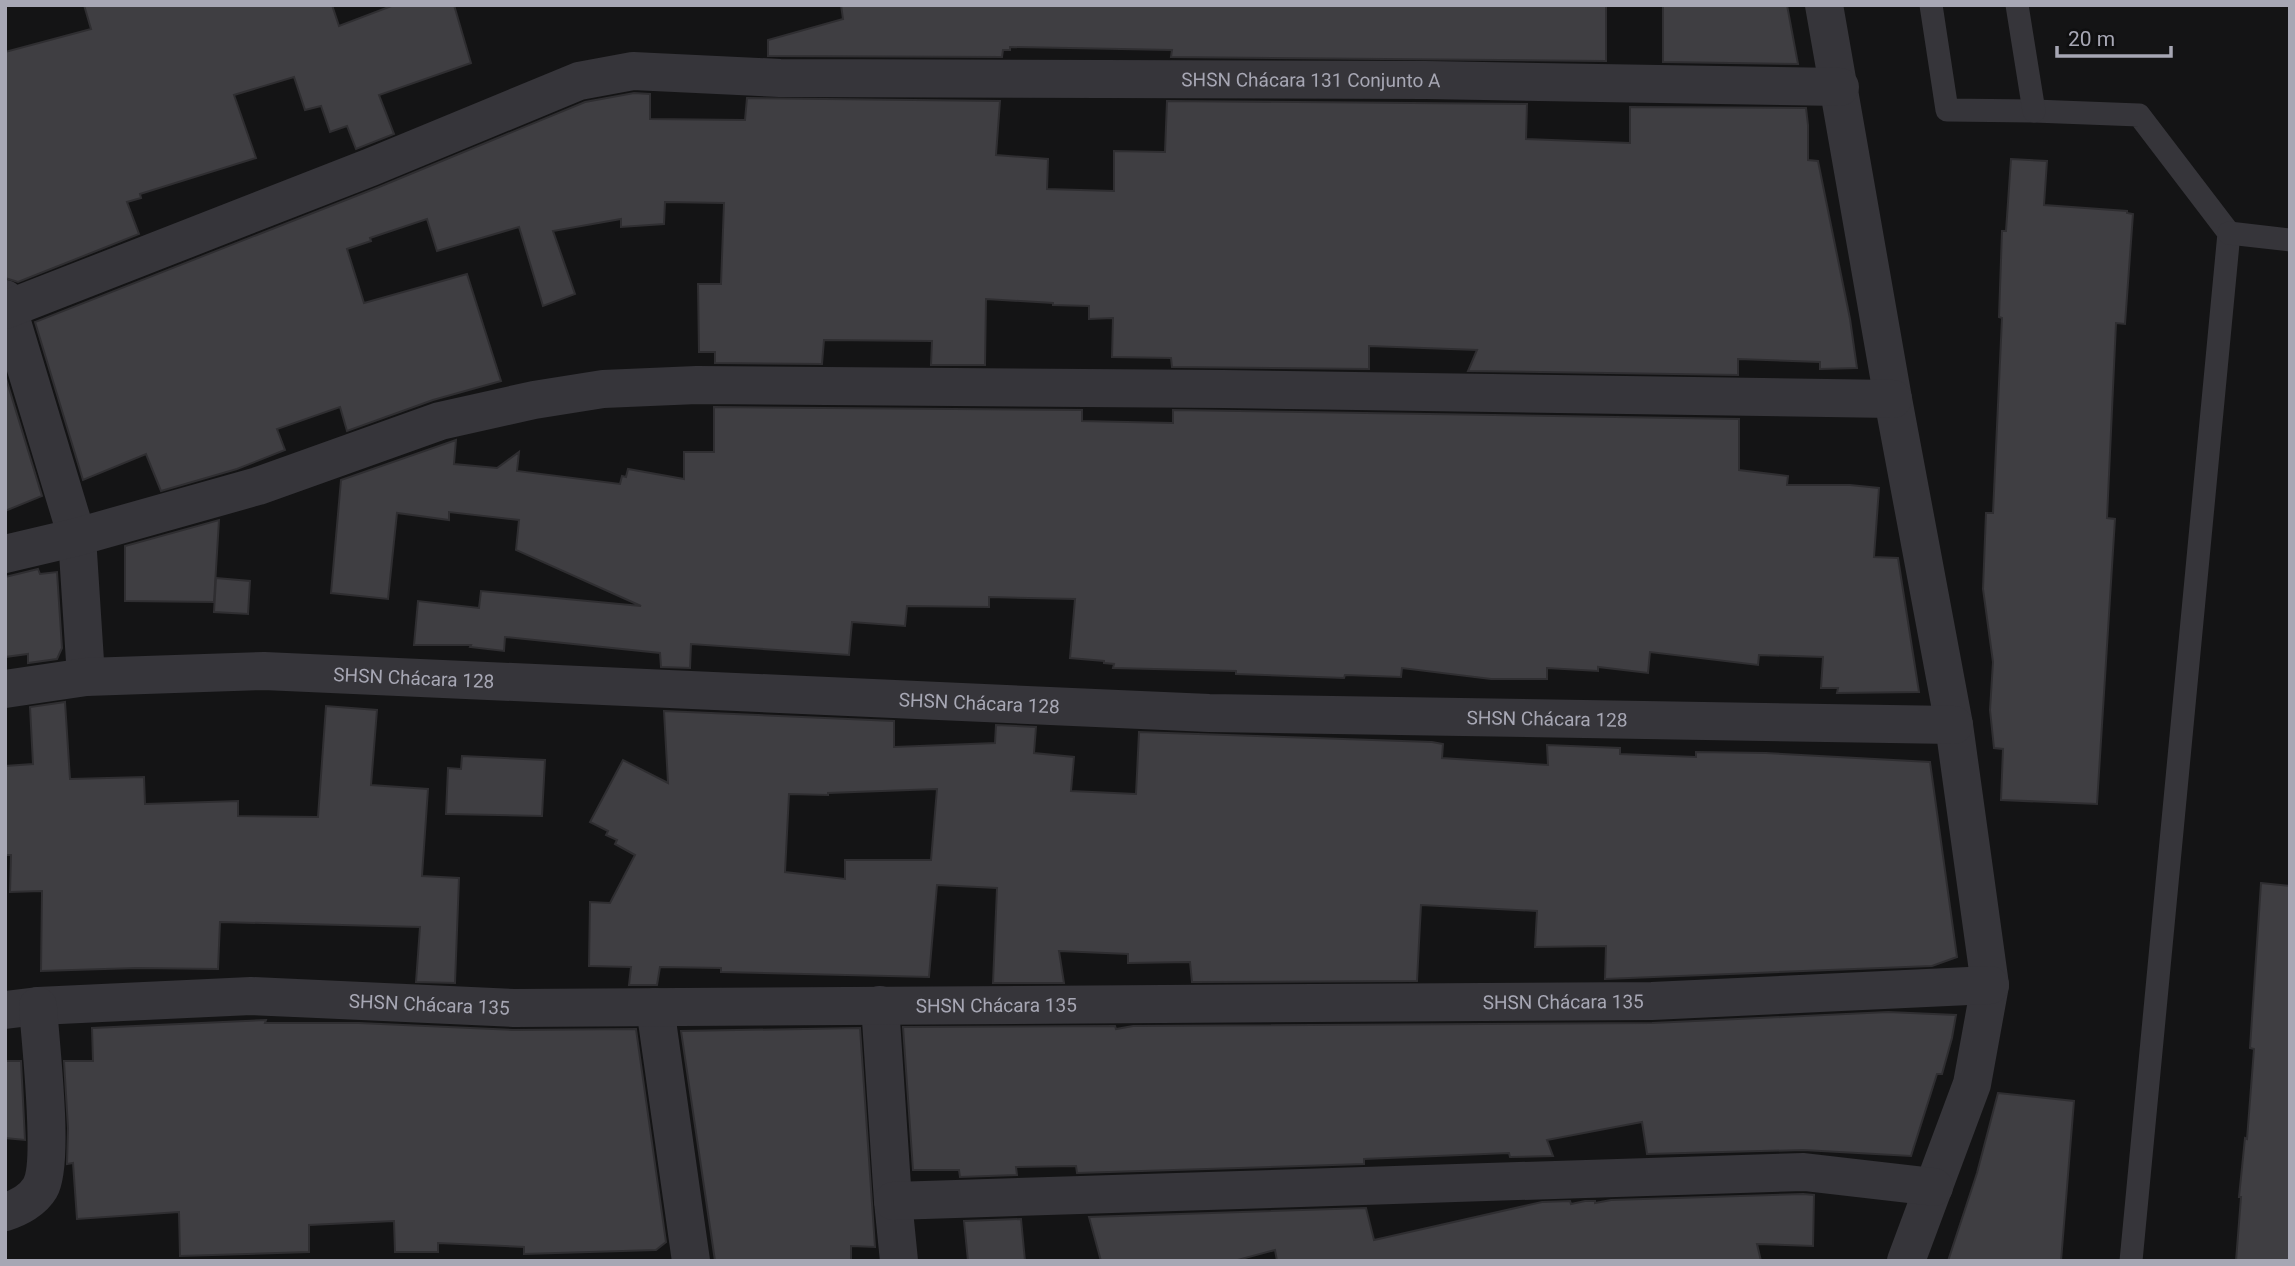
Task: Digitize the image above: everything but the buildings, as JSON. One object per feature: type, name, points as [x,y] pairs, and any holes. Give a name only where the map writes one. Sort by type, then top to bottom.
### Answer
[{"type":"street","points":[[1824,5],[1893,399],[1954,725],[1990,985],[1972,1084],[1906,1261]]},
{"type":"street","name":"SHSN Chácara 131 Conjunto A","points":[[6,306],[371,167],[579,81],[633,71],[780,78],[1426,80],[1840,87]]},
{"type":"street","points":[[6,306],[77,537],[86,677]]},
{"type":"street","points":[[5,554],[77,537],[258,486],[440,421],[534,400],[603,389],[696,385],[1223,389],[1893,399]]},
{"type":"street","name":"SHSN Chácara 128","points":[[5,689],[86,677],[264,671],[1209,713],[1954,725]]},
{"type":"street","name":"SHSN Chácara 135","points":[[22,1008],[251,996],[514,1008],[1652,1001],[1990,985]]},
{"type":"street","points":[[880,1005],[893,1201],[900,1261]]},
{"type":"street","points":[[655,1007],[691,1261]]},
{"type":"street","points":[[5,1212],[30,1200],[40,1188],[45,1174],[47,1148],[22,1008]]},
{"type":"street","points":[[893,1201],[1804,1172],[1934,1187]]},
{"type":"lane","points":[[1931,5],[1947,110],[2034,110],[2139,115],[2229,233],[2131,1261]]},
{"type":"lane","points":[[2017,5],[2034,110]]},
{"type":"lane","points":[[2229,233],[2290,240]]}]
